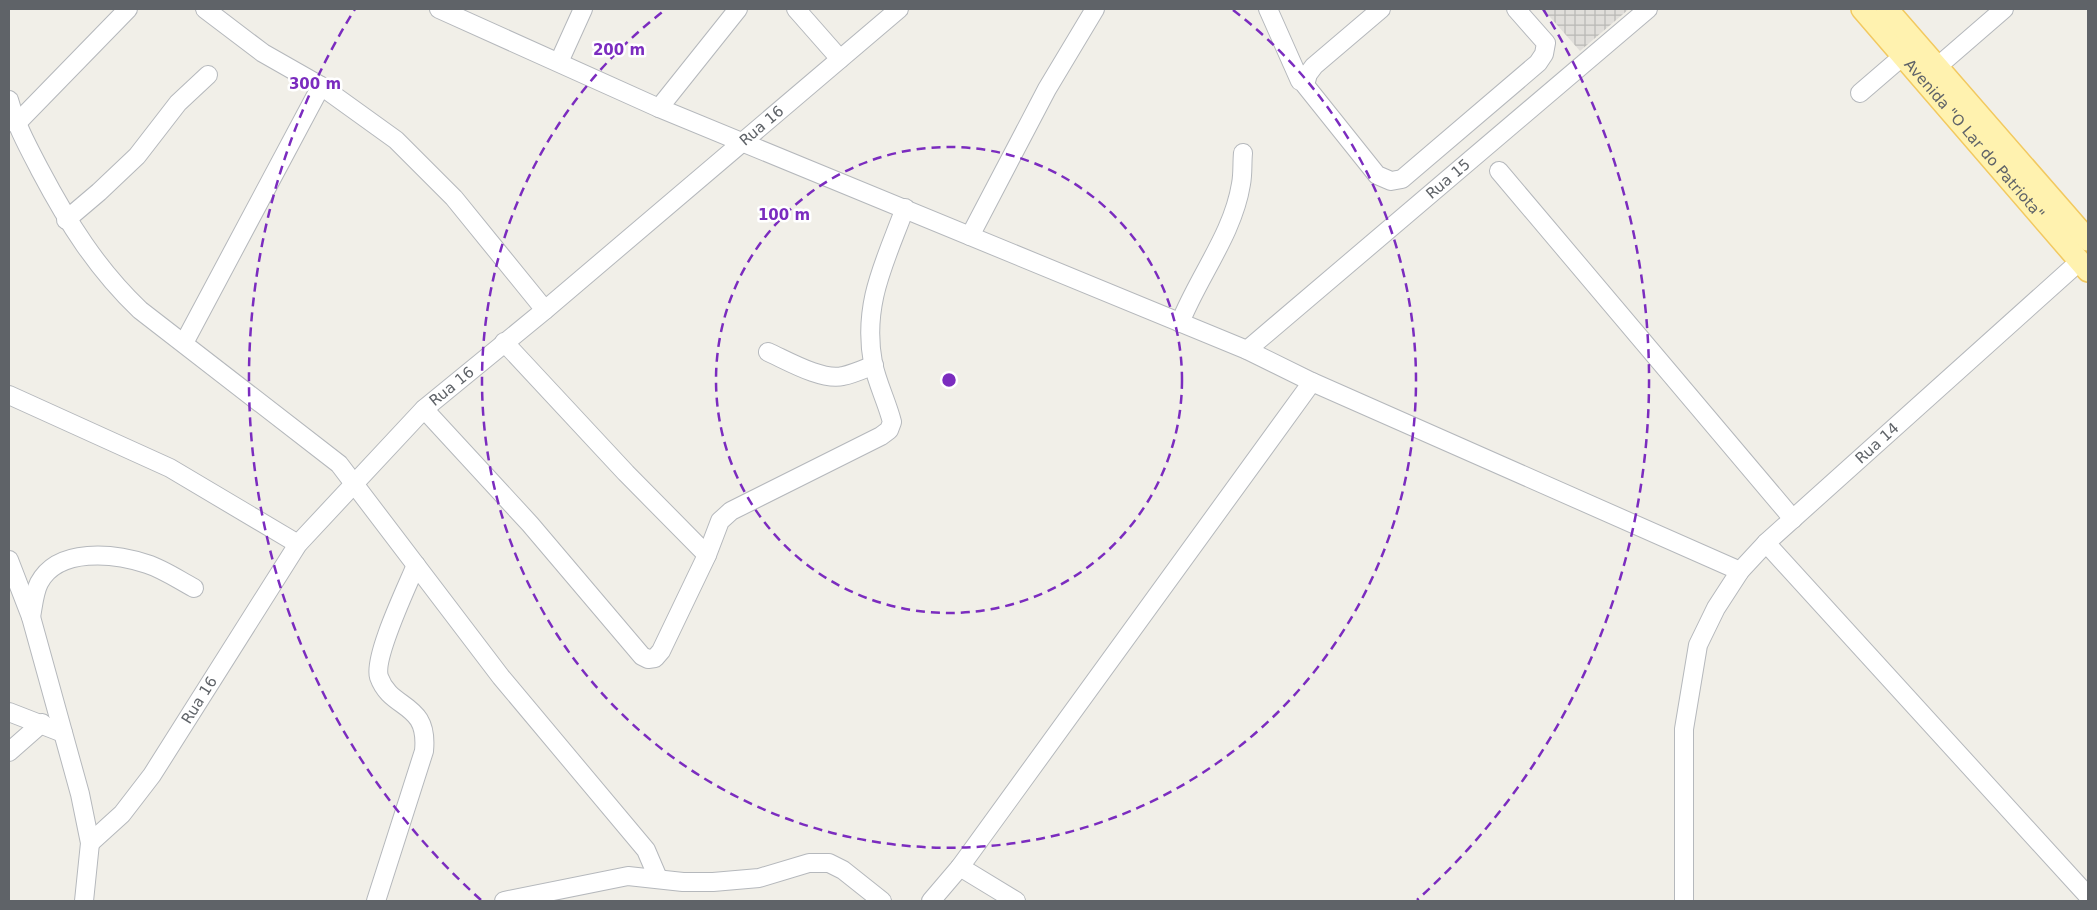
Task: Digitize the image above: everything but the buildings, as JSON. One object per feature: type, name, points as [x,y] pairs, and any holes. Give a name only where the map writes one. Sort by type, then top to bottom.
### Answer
[{"type":"main road","name":"Avenida \"O Lar do Patriota\"","points":[[1862,9],[2084,266]]},
{"type":"main road","name":"Avenida \"O Lar do Patriota\"","points":[[1886,9],[2084,228]]},
{"type":"street","points":[[16,124],[128,9]]},
{"type":"street","points":[[205,9],[264,53],[321,86],[396,140],[454,198],[545,310]]},
{"type":"street","points":[[438,9],[659,108],[1246,350],[1312,382],[1740,571]]},
{"type":"street","points":[[559,62],[583,9]]},
{"type":"street","points":[[659,108],[738,9]]},
{"type":"street","points":[[796,9],[840,59]]},
{"type":"street","name":"Rua 16","points":[[90,844],[122,814],[152,775],[298,544],[424,409],[545,310],[900,9]]},
{"type":"street","points":[[970,236],[1047,89],[1095,9]]},
{"type":"street","points":[[1268,9],[1300,81]]},
{"type":"street","points":[[1382,9],[1314,66],[1308,74],[1305,86],[1377,175],[1391,181],[1402,179],[1538,63],[1544,54],[1546,43],[1516,9]]},
{"type":"street","name":"Rua 15","points":[[1246,350],[1648,9]]},
{"type":"street","points":[[1937,67],[2004,9]]},
{"type":"street","points":[[1860,93],[1903,56]]},
{"type":"street","points":[[66,220],[137,156],[178,102],[208,75]]},
{"type":"street","points":[[184,343],[321,86]]},
{"type":"street","points":[[9,100],[16,124],[66,220],[114,285],[140,310],[340,464],[501,677],[646,850],[658,878]]},
{"type":"street","points":[[1449,138],[1470,159]]},
{"type":"street","points":[[1180,323],[1188,302],[1229,222],[1241,184],[1243,153]]},
{"type":"street","points":[[1499,172],[1793,519]]},
{"type":"street","points":[[424,409],[530,524],[642,656],[648,659],[655,658],[661,651],[707,555],[720,521],[731,511],[882,436],[889,430],[892,422],[874,365],[869,333],[870,310],[876,286],[905,208]]},
{"type":"street","name":"Rua 14","points":[[1684,901],[1684,729],[1698,645],[1716,608],[1740,571],[1766,542],[2084,266]]},
{"type":"street","points":[[504,342],[626,474],[707,555]]},
{"type":"street","points":[[768,352],[805,369],[830,376],[843,377],[874,365]]},
{"type":"street","points":[[932,901],[960,867],[1312,382]]},
{"type":"street","points":[[9,394],[64,422],[170,468],[298,544]]},
{"type":"street","points":[[1766,542],[2088,896]]},
{"type":"street","points":[[31,617],[38,584],[47,572],[59,563],[89,555],[119,557],[148,564],[194,588]]},
{"type":"street","points":[[9,560],[31,617],[64,733],[90,844],[84,901]]},
{"type":"street","points":[[376,901],[424,751],[424,726],[416,714],[388,691],[379,676],[381,652],[416,565]]},
{"type":"street","points":[[9,712],[64,733]]},
{"type":"street","points":[[9,752],[42,723]]},
{"type":"street","points":[[504,901],[628,876],[683,882],[713,882],[759,878],[810,863],[829,863],[843,870],[882,901]]},
{"type":"street","points":[[960,867],[1016,901]]},
{"type":"shaded area","points":[[1543,9],[1629,9],[1580,51]]}]
